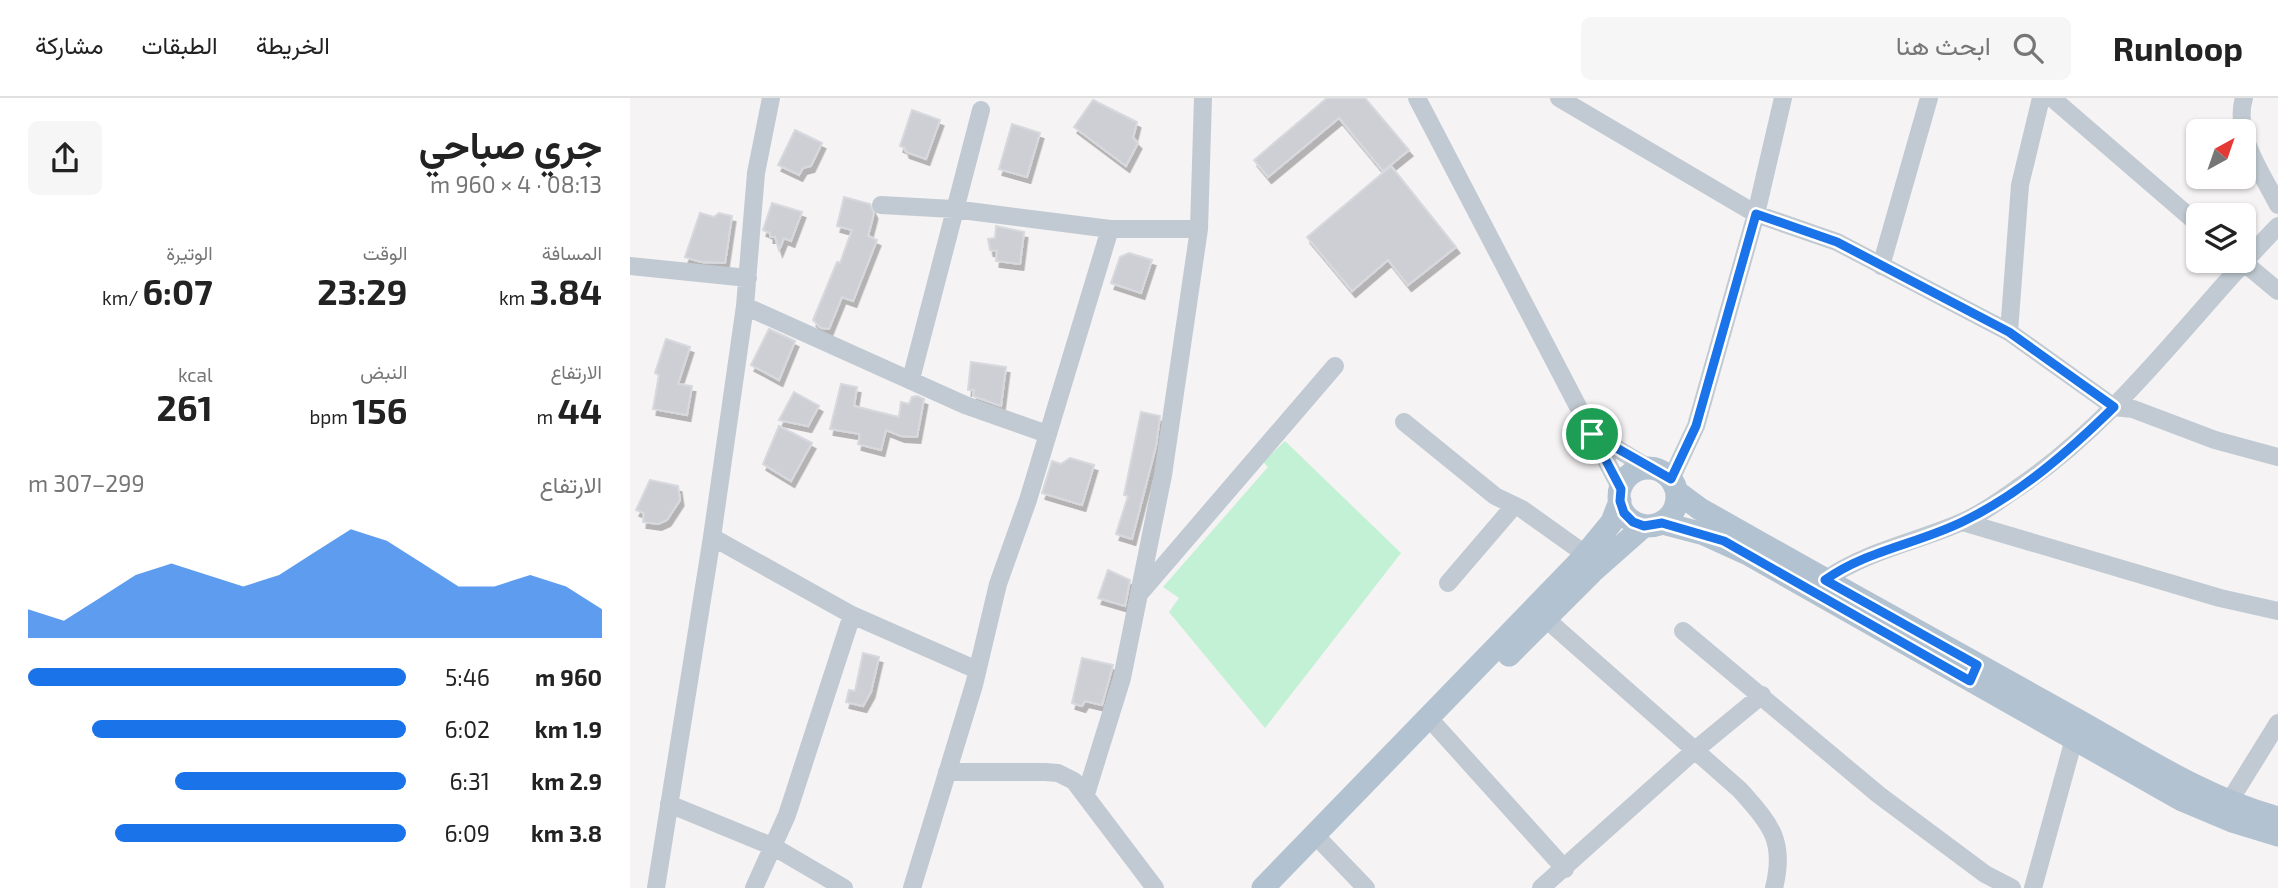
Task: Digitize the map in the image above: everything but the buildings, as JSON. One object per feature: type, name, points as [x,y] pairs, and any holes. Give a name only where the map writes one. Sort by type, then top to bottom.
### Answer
[{"type":"main road","points":[[1282,888],[1319,839],[1585,554],[1612,522],[1627,478],[1638,470],[1666,480],[2074,739],[2182,800],[2232,821],[2278,835]]},
{"type":"main road","points":[[1263,888],[1437,727],[1546,619],[1653,524],[1674,509],[1666,480]]},
{"type":"main road","points":[[1620,495],[1624,513],[1633,522],[1653,524],[1724,541],[1973,673],[2091,728],[2155,768],[2229,802],[2278,818]]},
{"type":"street","points":[[656,888],[712,537],[745,306],[756,173],[771,98]]},
{"type":"street","points":[[1086,794],[1122,678],[1163,475],[1199,229],[1203,98]]},
{"type":"street","points":[[1417,98],[1592,434],[1620,495]]},
{"type":"street","points":[[1559,98],[1756,214],[1837,242],[2009,332],[2114,407],[2144,412],[2215,440],[2278,457]]},
{"type":"street","points":[[1592,434],[1666,480],[1696,426],[1756,214],[1783,98]]},
{"type":"street","points":[[1881,266],[1929,98]]},
{"type":"street","points":[[2009,332],[2020,185],[2041,98]]},
{"type":"street","points":[[2052,98],[2186,214]]},
{"type":"street","points":[[2244,98],[2240,121],[2250,150],[2278,205]]},
{"type":"street","points":[[911,379],[953,209],[981,110]]},
{"type":"street","points":[[881,205],[953,209],[1110,229],[1199,229]]},
{"type":"street","points":[[2256,247],[2278,226]]},
{"type":"street","points":[[912,888],[977,670],[998,584],[1110,229]]},
{"type":"street","points":[[630,266],[748,278]]},
{"type":"street","points":[[1825,580],[1864,558],[1963,522],[2018,488],[2062,456],[2114,407],[2231,273]]},
{"type":"street","points":[[2256,273],[2278,291]]},
{"type":"street","points":[[745,306],[965,405],[1047,434]]},
{"type":"street","points":[[1137,598],[1335,366]]},
{"type":"street","points":[[1404,422],[1495,496],[1585,554]]},
{"type":"street","points":[[1448,583],[1514,506]]},
{"type":"street","points":[[1963,522],[2220,598],[2278,611]]},
{"type":"street","points":[[712,537],[852,614],[977,670]]},
{"type":"street","points":[[754,888],[774,846],[825,702],[852,614]]},
{"type":"street","points":[[1546,619],[1740,790],[1773,832],[1780,849],[1774,888]]},
{"type":"street","points":[[1683,631],[1880,795],[1985,874],[2012,888]]},
{"type":"street","points":[[1541,888],[1694,751],[1762,695]]},
{"type":"street","points":[[2229,802],[2278,723]]},
{"type":"street","points":[[1437,727],[1565,869]]},
{"type":"street","points":[[2033,888],[2074,739]]},
{"type":"street","points":[[947,772],[1058,773],[1074,781],[1155,888]]},
{"type":"street","points":[[669,804],[774,846],[844,888]]},
{"type":"street","points":[[1319,839],[1366,888]]},
{"type":"green space","points":[[1285,441],[1401,553],[1265,728],[1169,612],[1179,598],[1163,587],[1268,467],[1263,462]]},
{"type":"route","points":[[1756,214],[1837,242],[2009,332],[2114,407],[2062,456],[1994,504],[1963,522],[1864,558],[1825,580],[1977,665],[1970,681],[1724,541],[1662,523],[1644,526],[1633,522],[1624,513],[1620,501],[1621,489],[1592,434],[1671,479],[1696,426],[1756,214]]}]
